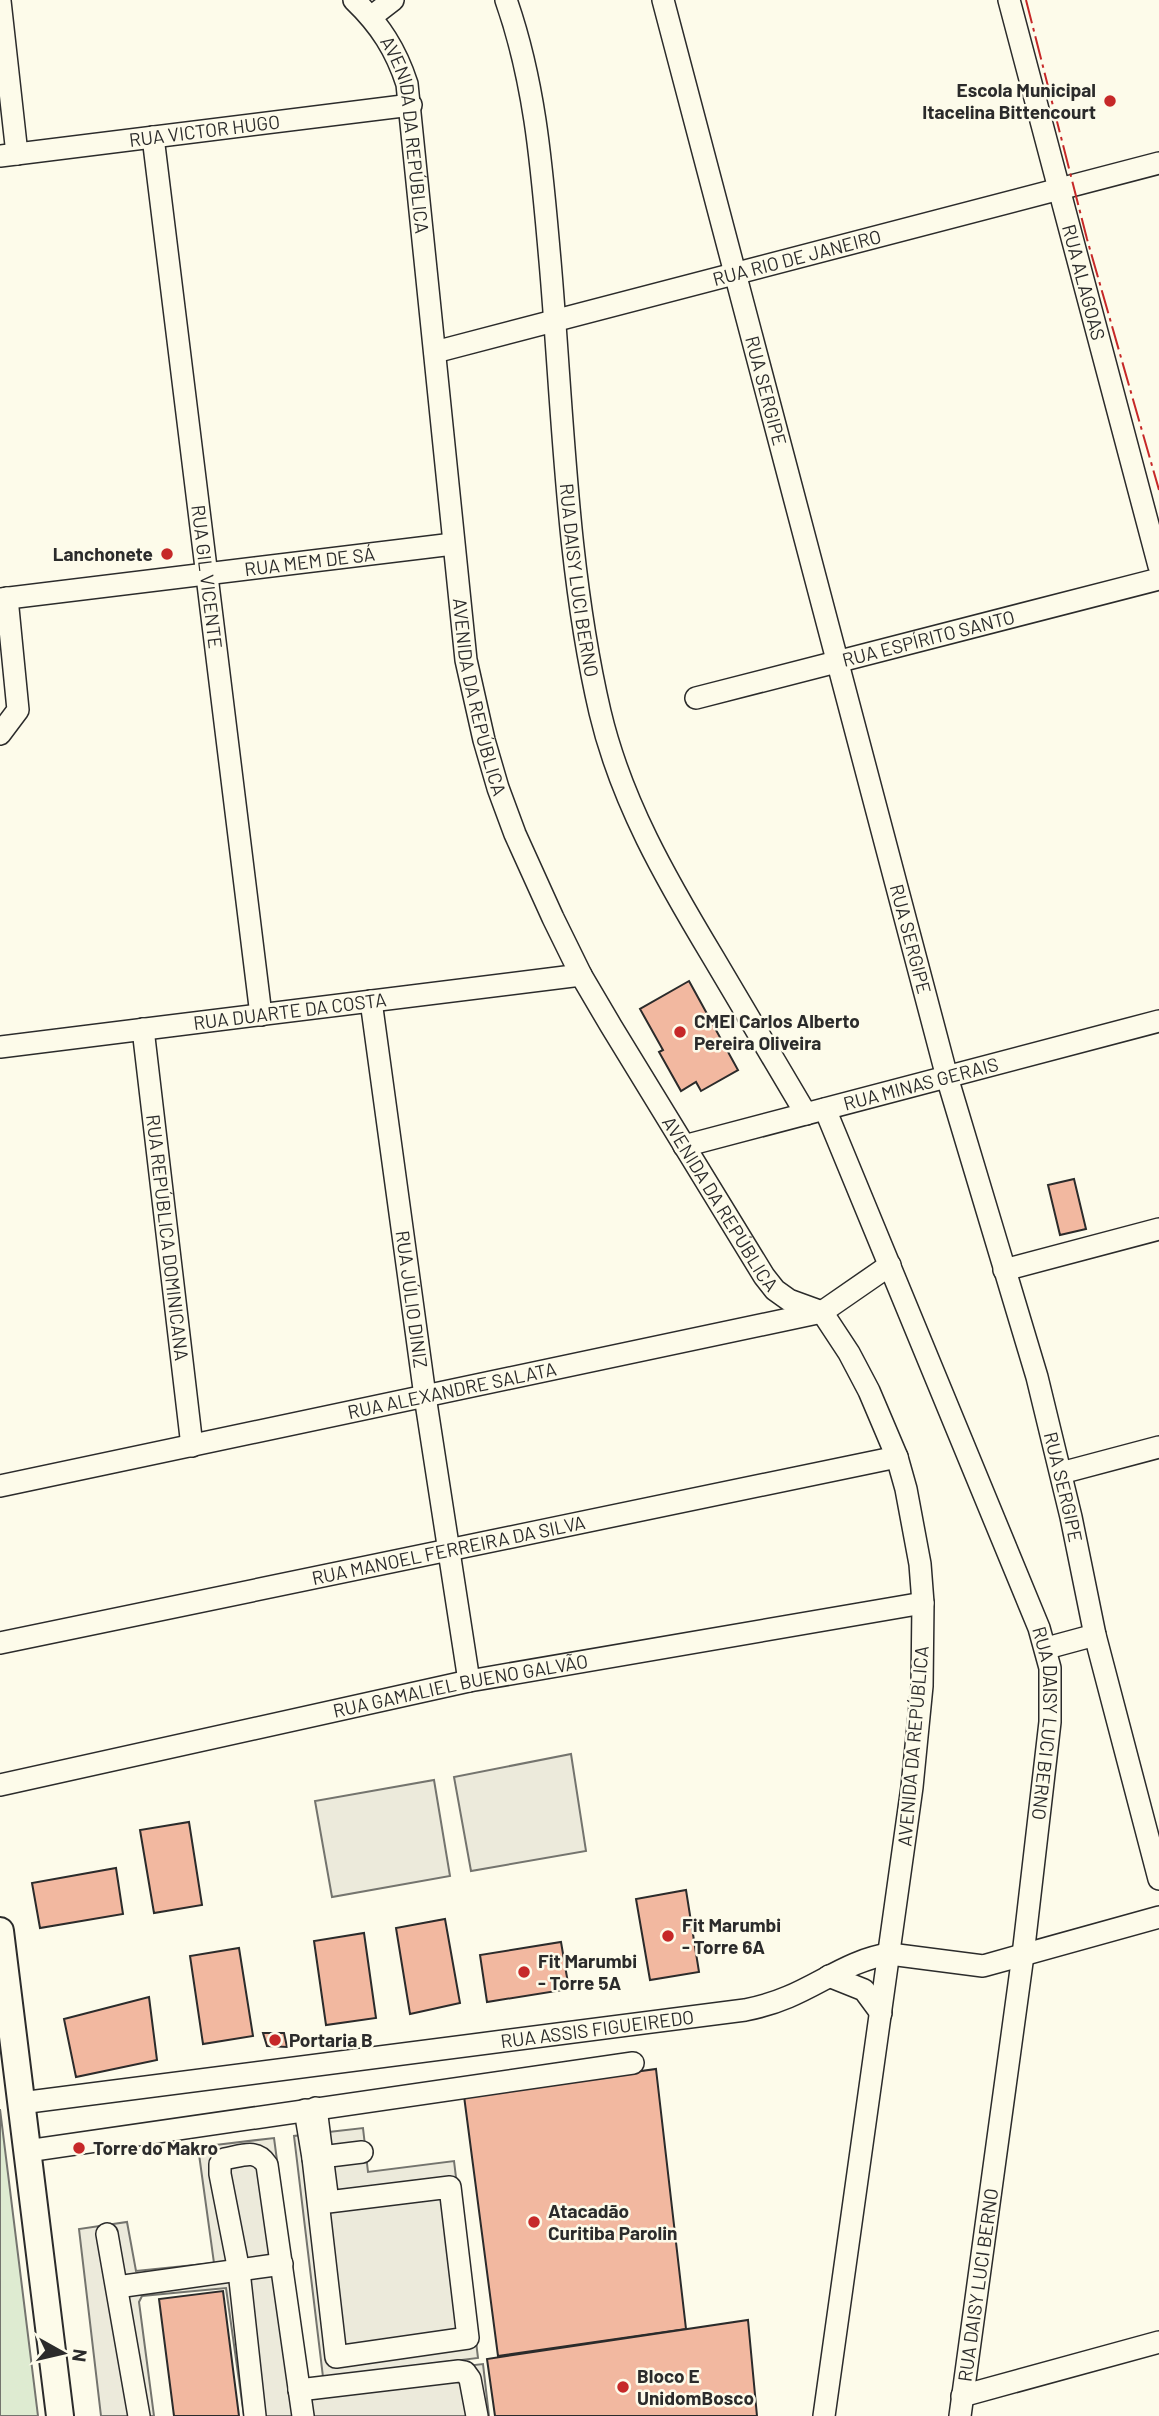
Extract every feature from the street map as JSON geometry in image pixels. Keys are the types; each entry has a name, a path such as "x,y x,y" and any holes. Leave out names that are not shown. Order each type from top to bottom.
{"main road":[{"path":"1,1942 60,2416"}],"street":[{"name":"AVENIDA DA REPÚBLICA","path":"354,0 388,38 400,61 411,105 466,660 498,788 533,877 581,975 764,1276 775,1290 789,1300 822,1312 849,1353 869,1391 897,1457 914,1526 923,1603 923,1662 917,1736 890,1954 824,2416"},
{"path":"371,17 393,0"},
{"name":"RUA DAISY LUCI BERNO","path":"506,0 518,36 541,151 580,600 590,663 614,763 634,813 680,903 816,1112 890,1265 1047,1648 1052,1693 1050,1722 1023,1955 961,2406"},
{"name":"RUA SERGIPE","path":"663,0 947,1077 1033,1364 1061,1473 1094,1635 1159,1879"},
{"name":"RUA ALAGOAS","path":"1009,0 1159,566"},
{"path":"0,1 8,155"},
{"name":"RUA VICTOR HUGO","path":"8,155 411,105"},
{"name":"RUA GIL VICENTE","path":"153,137 261,1014"},
{"name":"RUA RIO DE JANEIRO","path":"435,352 1159,163"},
{"name":"RUA MEM DE SÁ","path":"4,599 453,544"},
{"name":"RUA ESPÍRITO SANTO","path":"696,698 1159,579"},
{"path":"0,734 18,710 4,599"},
{"name":"RUA DUARTE DA COSTA","path":"0,1047 581,975"},
{"name":"RUA JÚLIO DINIZ","path":"371,1001 425,1396 469,1681"},
{"name":"RUA MINAS GERAIS","path":"684,1146 1159,1021"},
{"name":"RUA REPÚBLICA DOMINICANA","path":"143,1029 192,1446"},
{"path":"1004,1270 1159,1229"},
{"name":"RUA ALEXANDRE SALATA","path":"0,1486 822,1312 890,1265"},
{"path":"1061,1473 1159,1447"},
{"name":"RUA MANOEL FERREIRA DA SILVA","path":"0,1643 897,1457"},
{"name":"RUA GAMALIEL BUENO GALVÃO","path":"0,1785 469,1681 923,1603"},
{"path":"1047,1648 1094,1635"},
{"name":"RUA ASSIS FIGUEIREDO","path":"21,2104 745,2010 788,1997 864,1960 890,1954 974,1967 1159,1917"},
{"path":"829,1976 864,1990 881,2013"},
{"path":"27,2151 633,2063"},
{"path":"311,2109 318,2157 336,2357 468,2337 450,2187 328,2202 318,2157"},
{"path":"318,2157 362,2152"},
{"path":"255,2416 239,2271 220,2164 225,2159 256,2153 267,2165 303,2416"},
{"path":"107,2234 139,2416"},
{"path":"117,2287 282,2264"},
{"path":"961,2406 1159,2342"},
{"path":"299,2390 459,2371 466,2372 470,2379 477,2414"}],"green space":[{"path":"0,2109 38,2416 0,2416"}],"shaded area":[{"path":"571,1754 586,1851 471,1871 454,1777"},
{"path":"434,1780 450,1876 332,1897 315,1801"},
{"path":"363,2128 368,2172 454,2161 478,2358 323,2377 294,2136"},
{"path":"274,2138 307,2384 483,2364 489,2416 244,2416 226,2288 142,2296 139,2302 154,2416 101,2416 79,2229 127,2222 136,2271 214,2263 198,2147"}],"building":[{"path":"689,981 738,1070 701,1091 696,1082 681,1091 659,1052 663,1050 640,1009"},
{"path":"1074,1179 1086,1229 1060,1235 1048,1185"},
{"path":"189,1822 202,1905 154,1913 140,1830"},
{"path":"116,1868 123,1914 40,1928 32,1883"},
{"name":"Fit Marumbi - Torre 6A","path":"686,1890 699,1972 650,1980 636,1899"},
{"path":"445,1919 460,2003 410,2014 396,1928"},
{"path":"364,1933 376,2018 326,2025 314,1941"},
{"name":"Fit Marumbi - Torre 5A","path":"561,1942 569,1989 487,2002 480,1955"},
{"path":"239,1948 253,2036 203,2044 190,1956"},
{"path":"149,1997 157,2060 76,2077 64,2019"},
{"name":"Portaria B","path":"263,2033 284,2033 287,2047 267,2046"},
{"path":"656,2069 686,2329 498,2356 464,2096"},
{"path":"223,2291 239,2416 174,2416 159,2299"},
{"name":"Bloco E UnidomBosco","path":"748,2320 757,2416 495,2416 487,2359"}],"power":[{"path":"1026,0 1087,239 1159,490"}],"place":[{"name":"Escola Municipal Itacelina Bittencourt","path":"1110,101"},
{"name":"Lanchonete","path":"167,554"},
{"name":"CMEI Carlos Alberto Pereira Oliveira","path":"680,1032"},
{"name":"Fit Marumbi - Torre 6A","path":"668,1936"},
{"name":"Fit Marumbi - Torre 5A","path":"524,1972"},
{"name":"Portaria B","path":"275,2040"},
{"name":"Torre do Makro","path":"79,2148"},
{"name":"Atacadão Curitiba Parolin","path":"534,2222"},
{"name":"Bloco E UnidomBosco","path":"623,2387"}]}
